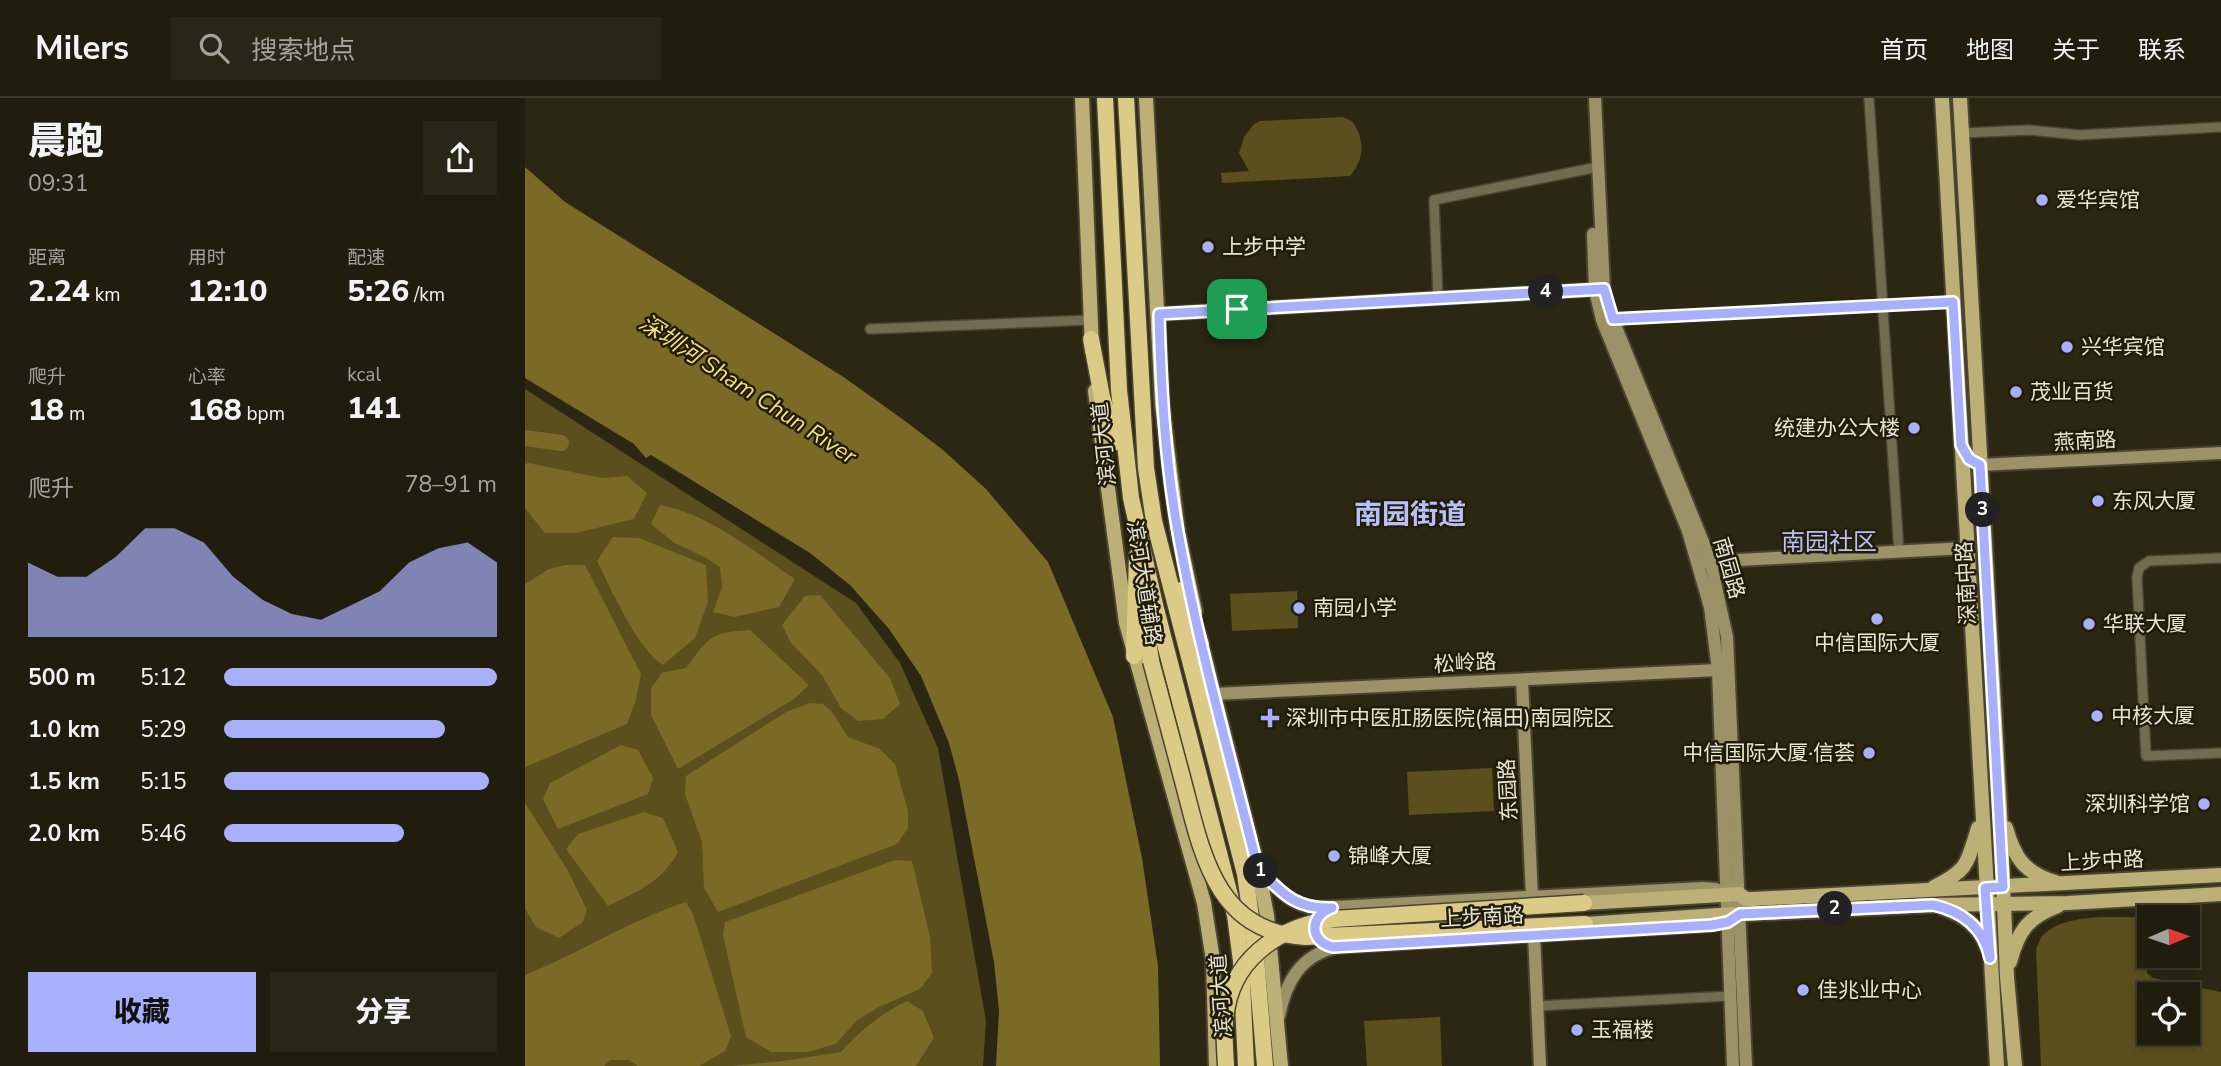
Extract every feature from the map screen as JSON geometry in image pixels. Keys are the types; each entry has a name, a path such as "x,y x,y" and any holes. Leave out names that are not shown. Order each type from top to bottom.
{"highway":[{"name":"滨河大道","path":"1105,98 1123,444 1136,522 1235,915 1241,961 1246,1066"},
{"name":"滨河大道","path":"1126,98 1144,432 1154,521 1245,874 1255,946 1265,1066"},
{"path":"1091,339 1103,397 1131,498"},
{"path":"1154,521 1201,644"},
{"path":"1134,656 1136,522"},
{"path":"1137,577 1151,661 1207,866 1219,889 1247,918 1269,930 1305,937 1585,923"},
{"path":"1226,1066 1225,1019 1232,988 1249,960 1260,949 1290,930 1304,924 1334,919 1584,903"}],"main road":[{"name":"滨河大道辅路","path":"1081,98 1091,339 1096,397 1126,623 1205,903 1213,960 1216,1066"},
{"name":"滨河大道辅路","path":"1146,98 1162,405 1170,478 1201,644 1258,869 1269,928 1281,1066"},
{"name":"南园路","path":"1587,98 1594,168"},
{"name":"南园路","path":"1595,98 1594,168 1602,320 1704,562 1718,670 1733,894"},
{"name":"深南中路","path":"1942,98 1997,1066"},
{"name":"深南中路","path":"1960,98 2007,977 2015,1066"},
{"path":"1159,314 1599,289"},
{"name":"南园路","path":"1599,289 1613,319 1722,612 1729,661 1733,894 1730,996 1733,1066"},
{"name":"燕南路","path":"1978,431 1987,453 1998,457 2221,446"},
{"path":"1961,445 1969,459 1980,465"},
{"name":"燕南路","path":"1980,465 2221,453"},
{"path":"1704,562 1966,548"},
{"name":"松岭路","path":"1214,694 1718,670"},
{"name":"东园路","path":"1522,680 1532,897"},
{"path":"2000,809 2010,843 2019,861 2039,876 2063,885"},
{"path":"1928,890 1949,880 1963,868 1982,817"},
{"name":"上步南路","path":"1258,869 1282,893 1310,908 1703,888 1716,889 1746,899 1985,888"},
{"name":"上步中路","path":"1985,888 2221,875"},
{"name":"上步南路","path":"1584,903 1733,894"},
{"name":"上步中路","path":"1986,904 2068,903 2221,894"},
{"path":"2007,977 2013,950 2029,922 2037,914 2068,903"},
{"name":"上步南路","path":"1585,923 1986,904"},
{"path":"1933,905 1956,912 1974,926 1985,941 1990,958"},
{"path":"1332,908 1320,914 1314,931 1321,943 1337,947"},
{"name":"南园路","path":"1732,917 1746,1066"},
{"name":"上步南路","path":"1278,1032 1283,998 1295,971 1313,955 1337,947 1534,935 1732,917"},
{"path":"1534,935 1540,1066"}],"street":[{"path":"1869,98 1899,552"},
{"path":"1962,133 2029,130 2080,135 2221,127"},
{"path":"1438,298 1434,200 1594,168"},
{"path":"1613,319 1953,302"},
{"path":"870,329 1090,320"},
{"path":"2221,558 2149,561 2141,565 2137,578 2145,756 2221,753"},
{"path":"1537,1006 1730,996"}],"shaded area":[{"path":"1343,117 1352,121 1361,142 1361,156 1350,176 1222,183 1221,173 1249,171 1239,153 1244,137 1254,124 1260,121"},
{"path":"525,389 856,603 900,663 938,748 986,1021 983,1066 525,1066"},
{"path":"1297,591 1298,628 1232,631 1230,594"},
{"path":"1492,768 1494,811 1409,815 1407,772"},
{"path":"2137,917 2137,968 2147,968 2147,973 2153,978 2172,982 2137,982 2137,1045 2200,1045 2200,988 2221,992 2221,1066 2041,1066 2036,949 2043,935 2053,928 2078,919"},
{"path":"1440,1017 1442,1066 1367,1066 1364,1021"}],"water":[{"name":"深圳河 Sham Chun River","path":"525,167 565,202 845,378 905,421 943,450 986,489 1048,562 1113,717 1142,858 1158,966 1160,1066 996,1066 999,1011 994,962 959,780 949,743 921,676 889,629 850,585 810,553 651,455 646,458 634,444 525,378"},
{"path":"525,464 602,478 627,476 647,493 634,519 576,533 545,533 525,508"},
{"path":"660,505 714,525 795,579 779,607 735,617 713,612 722,587 720,567 673,542 651,524"},
{"path":"613,537 639,538 706,565 708,602 695,638 663,665 635,633 597,561"},
{"path":"565,565 585,565 641,674 636,700 627,724 525,767 525,584 549,569"},
{"path":"820,595 890,678 900,704 883,719 858,721 841,708 822,675 791,643 782,625 805,596"},
{"path":"750,630 809,685 794,699 678,769 651,715 651,688 662,673 686,668 712,638 727,632"},
{"path":"810,703 823,704 832,712 848,737 880,749 895,764 908,811 908,828 897,844 718,912 704,888 702,842 685,794 686,776 786,712"},
{"path":"621,745 638,750 653,778 648,794 558,829 543,799 550,783"},
{"path":"525,803 567,869 587,910 583,922 559,938 536,927 525,909"},
{"path":"644,812 663,818 678,852 657,878 608,906 566,849 578,834"},
{"path":"895,860 912,861 930,937 932,973 920,989 857,1020 836,1044 808,1052 771,1052 746,1037 723,935 725,922"},
{"path":"686,902 693,914 731,1036 725,1051 699,1066 638,1066 629,1060 610,1060 604,1066 525,1066 525,975 645,918"},
{"path":"907,1001 923,1011 934,1038 916,1066 730,1066 841,1052 871,1023"}],"waterway":[{"path":"525,438 561,443"}],"place":[{"name":"爱华宾馆","path":"2042,200"},
{"name":"上步中学","path":"1208,247"},
{"name":"兴华宾馆","path":"2067,347"},
{"name":"茂业百货","path":"2016,392"},
{"name":"统建办公大楼","path":"1914,428"},
{"name":"东风大厦","path":"2098,501"},
{"name":"南园小学","path":"1299,608"},
{"name":"中信国际大厦","path":"1877,619"},
{"name":"华联大厦","path":"2089,624"},
{"name":"中核大厦","path":"2097,716"},
{"name":"深圳市中医肛肠医院(福田)南园院区","path":"1270,718"},
{"name":"中信国际大厦·信荟","path":"1869,753"},
{"name":"深圳科学馆","path":"2204,804"},
{"name":"锦峰大厦","path":"1334,856"},
{"name":"佳兆业中心","path":"1803,990"},
{"name":"玉福楼","path":"1577,1030"}],"district":[{"name":"南园街道","path":"1410,514"},
{"name":"南园社区","path":"1829,542"}],"route":[{"path":"1604,289 1613,319 1953,302 1961,445 1969,459 1980,465 1993,678 2003,887 1985,888 1990,958 1983,936 1974,926 1956,912 1933,905 1740,914 1728,922 1712,925 1337,947 1321,943 1314,931 1314,925 1320,914 1332,908 1310,908 1299,904 1282,893 1258,869 1201,644 1170,478 1162,405 1159,314 1237,309 1604,289"}]}
